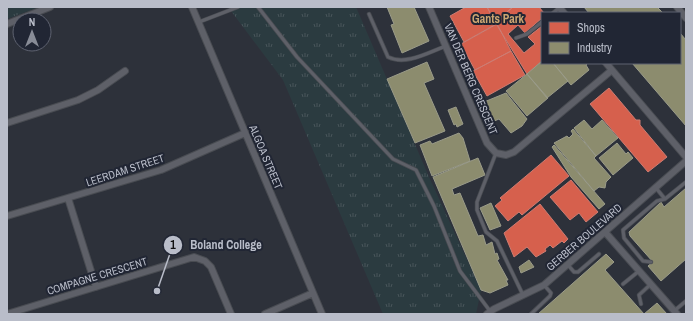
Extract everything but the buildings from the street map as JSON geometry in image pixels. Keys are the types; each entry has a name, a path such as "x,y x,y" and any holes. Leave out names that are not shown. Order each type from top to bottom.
{"street":[{"path":"7,24 50,7"},
{"name":"ALGOA STREET","path":"192,7 322,314"},
{"name":"VAN DER BERG CRESCENT","path":"429,7 487,143 496,153"},
{"path":"677,7 686,18"},
{"path":"607,64 686,157"},
{"path":"496,153 506,155 514,152 612,70"},
{"path":"7,123 78,100 98,90 125,72"},
{"name":"LEERDAM STREET","path":"7,216 161,170 245,133"},
{"name":"GERBER BOULEVARD","path":"488,312 544,285 568,266 686,161"},
{"path":"68,198 96,287"},
{"path":"605,232 676,312"},
{"name":"COMPAGNE CRESCENT","path":"7,314 187,258 198,258 205,261 211,268 231,314"},
{"path":"266,314 313,293"}],"lane":[{"path":"198,22 238,7"},
{"path":"258,7 297,58 393,159 416,170 434,206 460,271 488,312"},
{"path":"369,14 388,57 394,60 408,59 446,46"},
{"path":"516,38 527,34 541,23"},
{"path":"496,153 477,202 477,210 486,232 497,241 523,296"},
{"path":"651,262 643,261 623,236 625,228 657,201 665,199 686,182"},
{"path":"656,188 665,199"},
{"path":"628,212 635,220"},
{"path":"568,266 574,272 578,272 599,254"},
{"path":"623,284 639,271"},
{"path":"641,304 639,295 651,284"},
{"path":"531,314 550,296 550,291 544,285"},
{"path":"676,312 686,301"}],"green space":[{"path":"7,7 39,7 26,12 12,12 12,17 7,19"},
{"path":"228,7 356,7 429,177 481,290 476,314 383,314 283,80"}],"place":[{"name":"Boland College","path":"157,291"}],"district":[{"name":"Gants Park","path":"498,19"}]}
